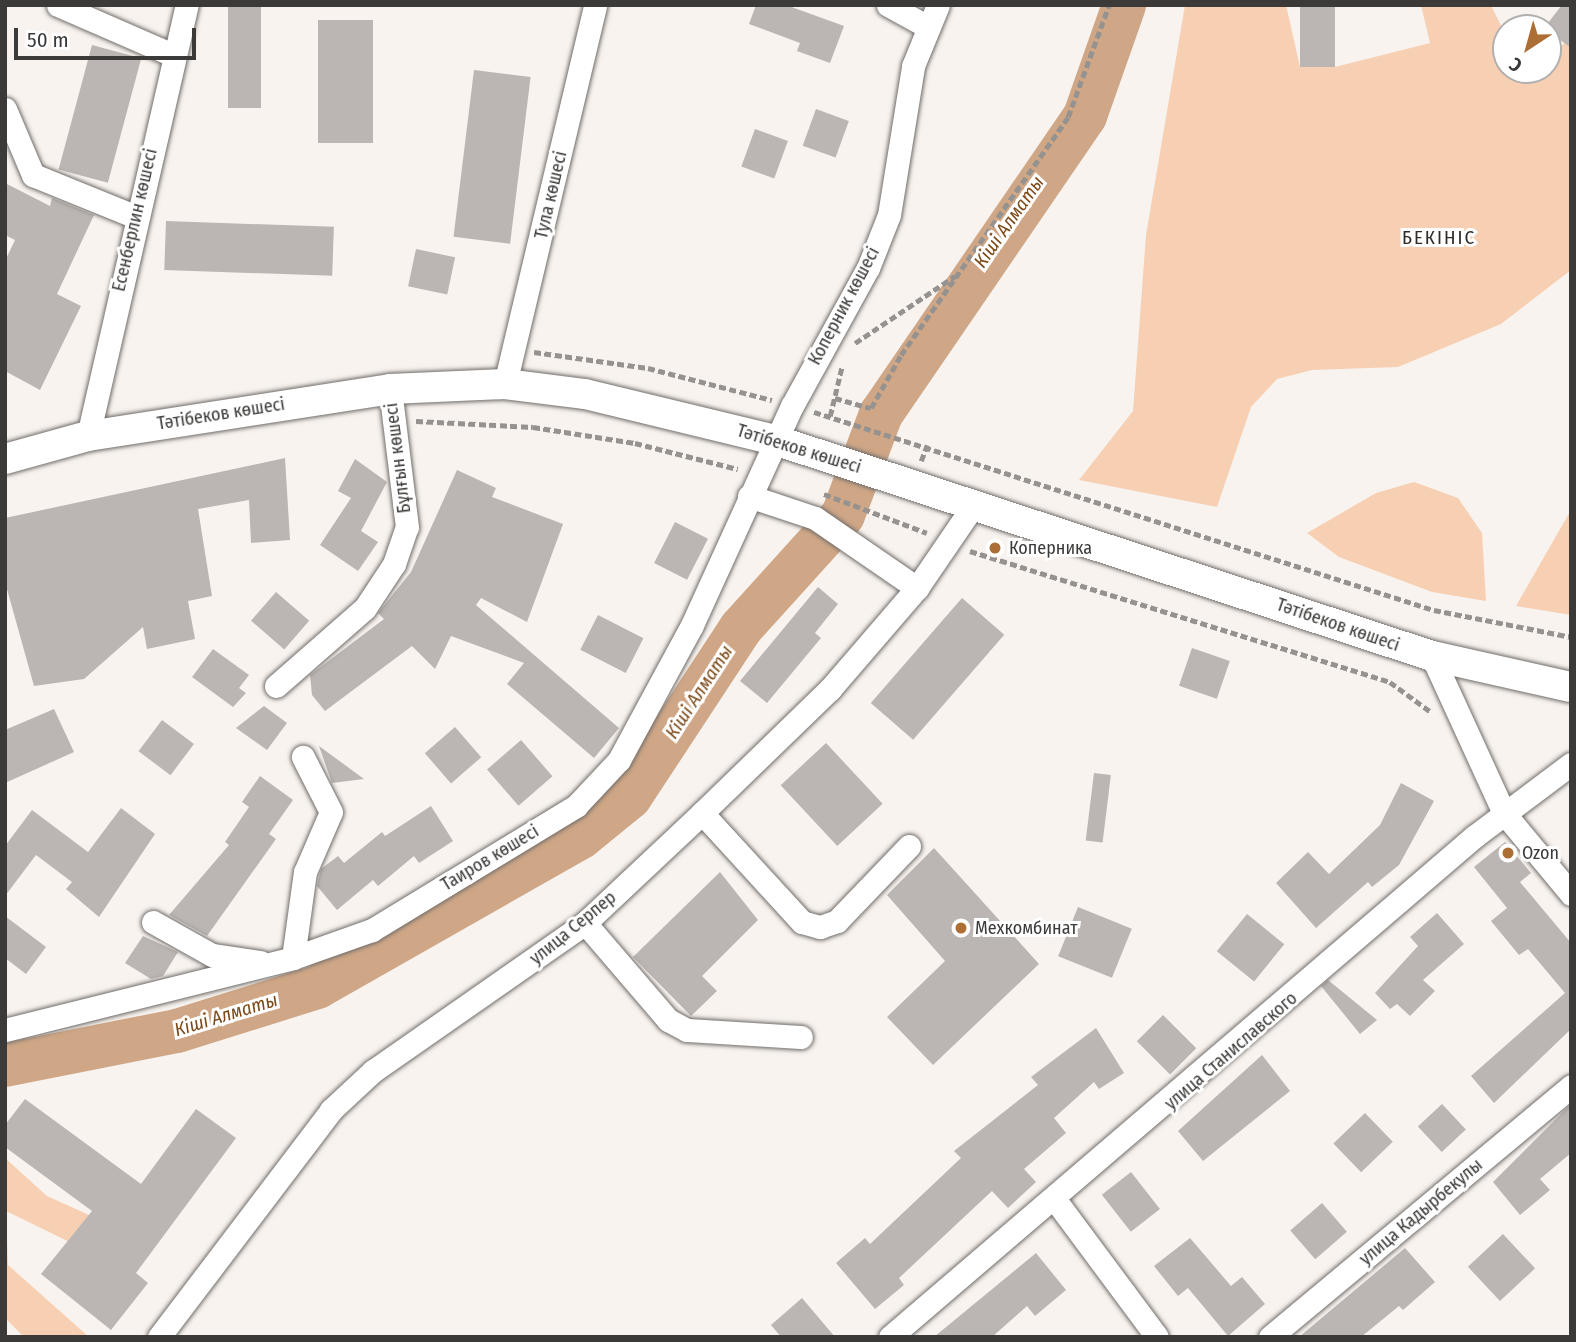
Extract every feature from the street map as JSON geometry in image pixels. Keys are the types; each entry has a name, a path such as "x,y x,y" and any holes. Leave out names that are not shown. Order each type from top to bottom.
{"main road":[{"name":"Тәтібеков көшесі","path":"5,458 88,436 390,389 505,384 644,406 775,440 975,503 1432,656 1571,687"}],"street":[{"path":"58,5 173,55"},
{"name":"Есенберлин көшесі","path":"88,436 134,216 187,5"},
{"name":"Тула көшесі","path":"505,384 595,5"},
{"path":"888,5 928,27"},
{"name":"Коперник көшесі","path":"775,440 868,268 889,215 914,66 938,5"},
{"path":"5,109 33,175 134,216"},
{"name":"Бұлғын көшесі","path":"276,686 365,608 394,564 407,527 390,389"},
{"name":"Таиров көшесі","path":"5,1030 293,958 372,929 576,806 619,760 692,625 775,440"},
{"path":"749,496 815,518 851,539 918,587"},
{"name":"улица Серпер","path":"159,1337 331,1110 373,1071 585,923 702,813 830,689 918,587 975,503"},
{"path":"1432,656 1504,813 1571,894"},
{"path":"293,958 305,872 331,812 303,758"},
{"name":"улица Станиславского","path":"890,1337 1056,1200 1504,813 1571,764"},
{"path":"702,813 802,922 820,927 837,921 909,846"},
{"path":"153,922 212,956 270,964"},
{"path":"585,923 660,1011 687,1030 801,1037"},
{"name":"улица Кадырбекулы","path":"1270,1337 1571,1086"},
{"path":"1056,1200 1157,1337"}],"path":[{"path":"835,398 871,408 960,272 1068,117 1109,5"},
{"path":"850,351 960,272"},
{"path":"515,349 649,368 792,405 909,440 1434,610 1571,637"},
{"path":"830,416 843,362"},
{"path":"394,424 533,427 635,443 758,474"},
{"path":"815,492 886,514 947,544 1390,682 1438,719"}],"shaded area":[{"path":"1185,5 1286,5 1300,67 1335,67 1430,43 1421,5 1491,5 1495,14 1492,14 1492,84 1562,84 1562,45 1571,36 1571,270 1501,324 1398,367 1312,370 1277,379 1251,407 1217,507 1079,480 1133,411 1146,235"},
{"path":"1414,482 1458,498 1482,533 1486,601 1432,592 1339,557 1307,533 1376,493"},
{"path":"1571,510 1571,615 1516,606"},
{"path":"5,1158 47,1196 129,1233 96,1255 6,1211 8,1265 89,1337 24,1337 5,1318"}],"building":[{"path":"228,5 261,5 261,108 228,108"},
{"path":"756,5 786,5 844,26 830,63 797,51 800,43 749,24"},
{"path":"1300,5 1335,5 1335,67 1300,67"},
{"path":"1562,5 1571,5 1571,48 1562,41 1562,14 1555,14"},
{"path":"318,20 373,20 373,143 318,143"},
{"path":"92,45 141,58 108,183 59,170"},
{"path":"474,70 531,77 510,244 454,237"},
{"path":"816,109 849,121 836,158 803,146"},
{"path":"755,129 788,141 774,179 741,167"},
{"path":"5,183 50,206 52,198 94,215 57,294 81,306 40,390 5,371 5,261 15,240 5,235"},
{"path":"166,221 334,227 332,276 164,270"},
{"path":"416,249 455,257 447,294 408,286"},
{"path":"285,458 290,540 251,543 249,500 198,509 212,596 188,601 195,639 147,649 143,627 84,679 34,686 5,582 5,518"},
{"path":"355,459 387,482 361,531 378,542 358,571 320,545 351,498 338,491"},
{"path":"457,470 496,488 492,497 563,524 527,622 481,598 476,605 619,728 594,758 507,684 524,663 451,636 435,669 412,646 325,711 312,695 310,675 384,619 378,613 411,572"},
{"path":"675,522 708,539 687,580 654,563"},
{"path":"818,587 838,604 815,633 821,638 767,703 740,681"},
{"path":"276,592 309,621 284,650 251,621"},
{"path":"962,598 1004,635 913,740 871,703"},
{"path":"598,615 643,638 626,673 580,650"},
{"path":"1192,648 1230,661 1217,699 1179,686"},
{"path":"213,649 249,675 239,688 246,693 233,707 192,677"},
{"path":"264,706 287,723 267,750 236,728"},
{"path":"54,709 74,752 5,783 5,730"},
{"path":"162,720 194,744 170,775 139,751"},
{"path":"455,727 481,757 451,783 425,753"},
{"path":"521,740 552,776 519,806 487,770"},
{"path":"826,743 883,804 837,846 781,785"},
{"path":"319,746 364,779 332,783"},
{"path":"1094,773 1111,775 1103,843 1086,840"},
{"path":"260,776 293,800 269,834 276,839 207,936 169,915 229,845 225,842 249,807 242,802"},
{"path":"1401,783 1434,801 1399,865 1372,887 1368,882 1316,928 1276,883 1308,852 1329,874 1380,825"},
{"path":"431,806 453,841 419,863 414,856 378,886 373,880 337,910 317,886 321,869 338,856 344,863 382,832 385,836"},
{"path":"121,808 155,834 99,917 66,889 72,882 36,855 5,896 5,846 32,810 88,852"},
{"path":"1505,842 1531,873 1520,882 1571,943 1571,1029 1494,1103 1471,1076 1565,993 1528,949 1519,955 1491,921 1507,908 1474,867"},
{"name":"Мехкомбинат","path":"934,848 1039,964 933,1065 887,1017 945,961 887,895"},
{"path":"720,872 758,920 702,976 717,991 691,1016 633,957"},
{"path":"1078,907 1132,929 1112,978 1058,956"},
{"path":"1437,913 1464,944 1423,980 1435,991 1410,1016 1397,1004 1390,1009 1375,993 1418,946 1410,937"},
{"path":"1247,914 1284,944 1254,982 1217,951"},
{"path":"5,916 46,947 26,974 5,958"},
{"path":"143,936 178,952 163,976 151,979 125,963"},
{"path":"1328,980 1377,1020 1360,1034 1321,986"},
{"path":"1163,1015 1196,1048 1170,1074 1137,1041"},
{"path":"1096,1028 1124,1073 1099,1089 1094,1082 1054,1118 1066,1133 1024,1169 1036,1182 1008,1208 992,1191 899,1278 904,1285 875,1309 836,1263 865,1238 870,1244 961,1158 954,1151 1038,1085 1031,1077"},
{"path":"1262,1055 1290,1091 1203,1161 1178,1131"},
{"path":"25,1099 141,1184 196,1109 236,1138 136,1273 148,1283 111,1330 41,1274 92,1211 5,1147 5,1125"},
{"path":"1442,1104 1466,1130 1442,1152 1418,1127"},
{"path":"1571,1104 1571,1153 1540,1179 1550,1190 1520,1215 1493,1182"},
{"path":"1365,1113 1393,1142 1361,1172 1333,1144"},
{"path":"1131,1172 1160,1209 1131,1232 1102,1195"},
{"path":"1322,1203 1347,1232 1315,1259 1290,1231"},
{"path":"1503,1234 1535,1268 1500,1301 1468,1267"},
{"path":"1190,1238 1231,1286 1242,1277 1265,1304 1228,1336 1188,1288 1178,1296 1154,1266"},
{"path":"1405,1248 1435,1282 1403,1310 1399,1306 1361,1337 1299,1337"},
{"path":"1036,1253 1066,1290 1035,1316 1027,1306 992,1337 934,1337"},
{"path":"802,1298 835,1337 781,1337 771,1325"}],"waterway":[{"name":"Кіші Алматы","path":"5,1065 177,1031 317,987 581,837 630,797 741,628 843,515 881,414 1085,116 1124,5"}],"place":[{"name":"Коперника","path":"995,548"},
{"name":"Ozon","path":"1508,853"},
{"name":"Мехкомбинат","path":"961,928"}],"district":[{"name":"БЕКІНІС","path":"1439,238"}]}
